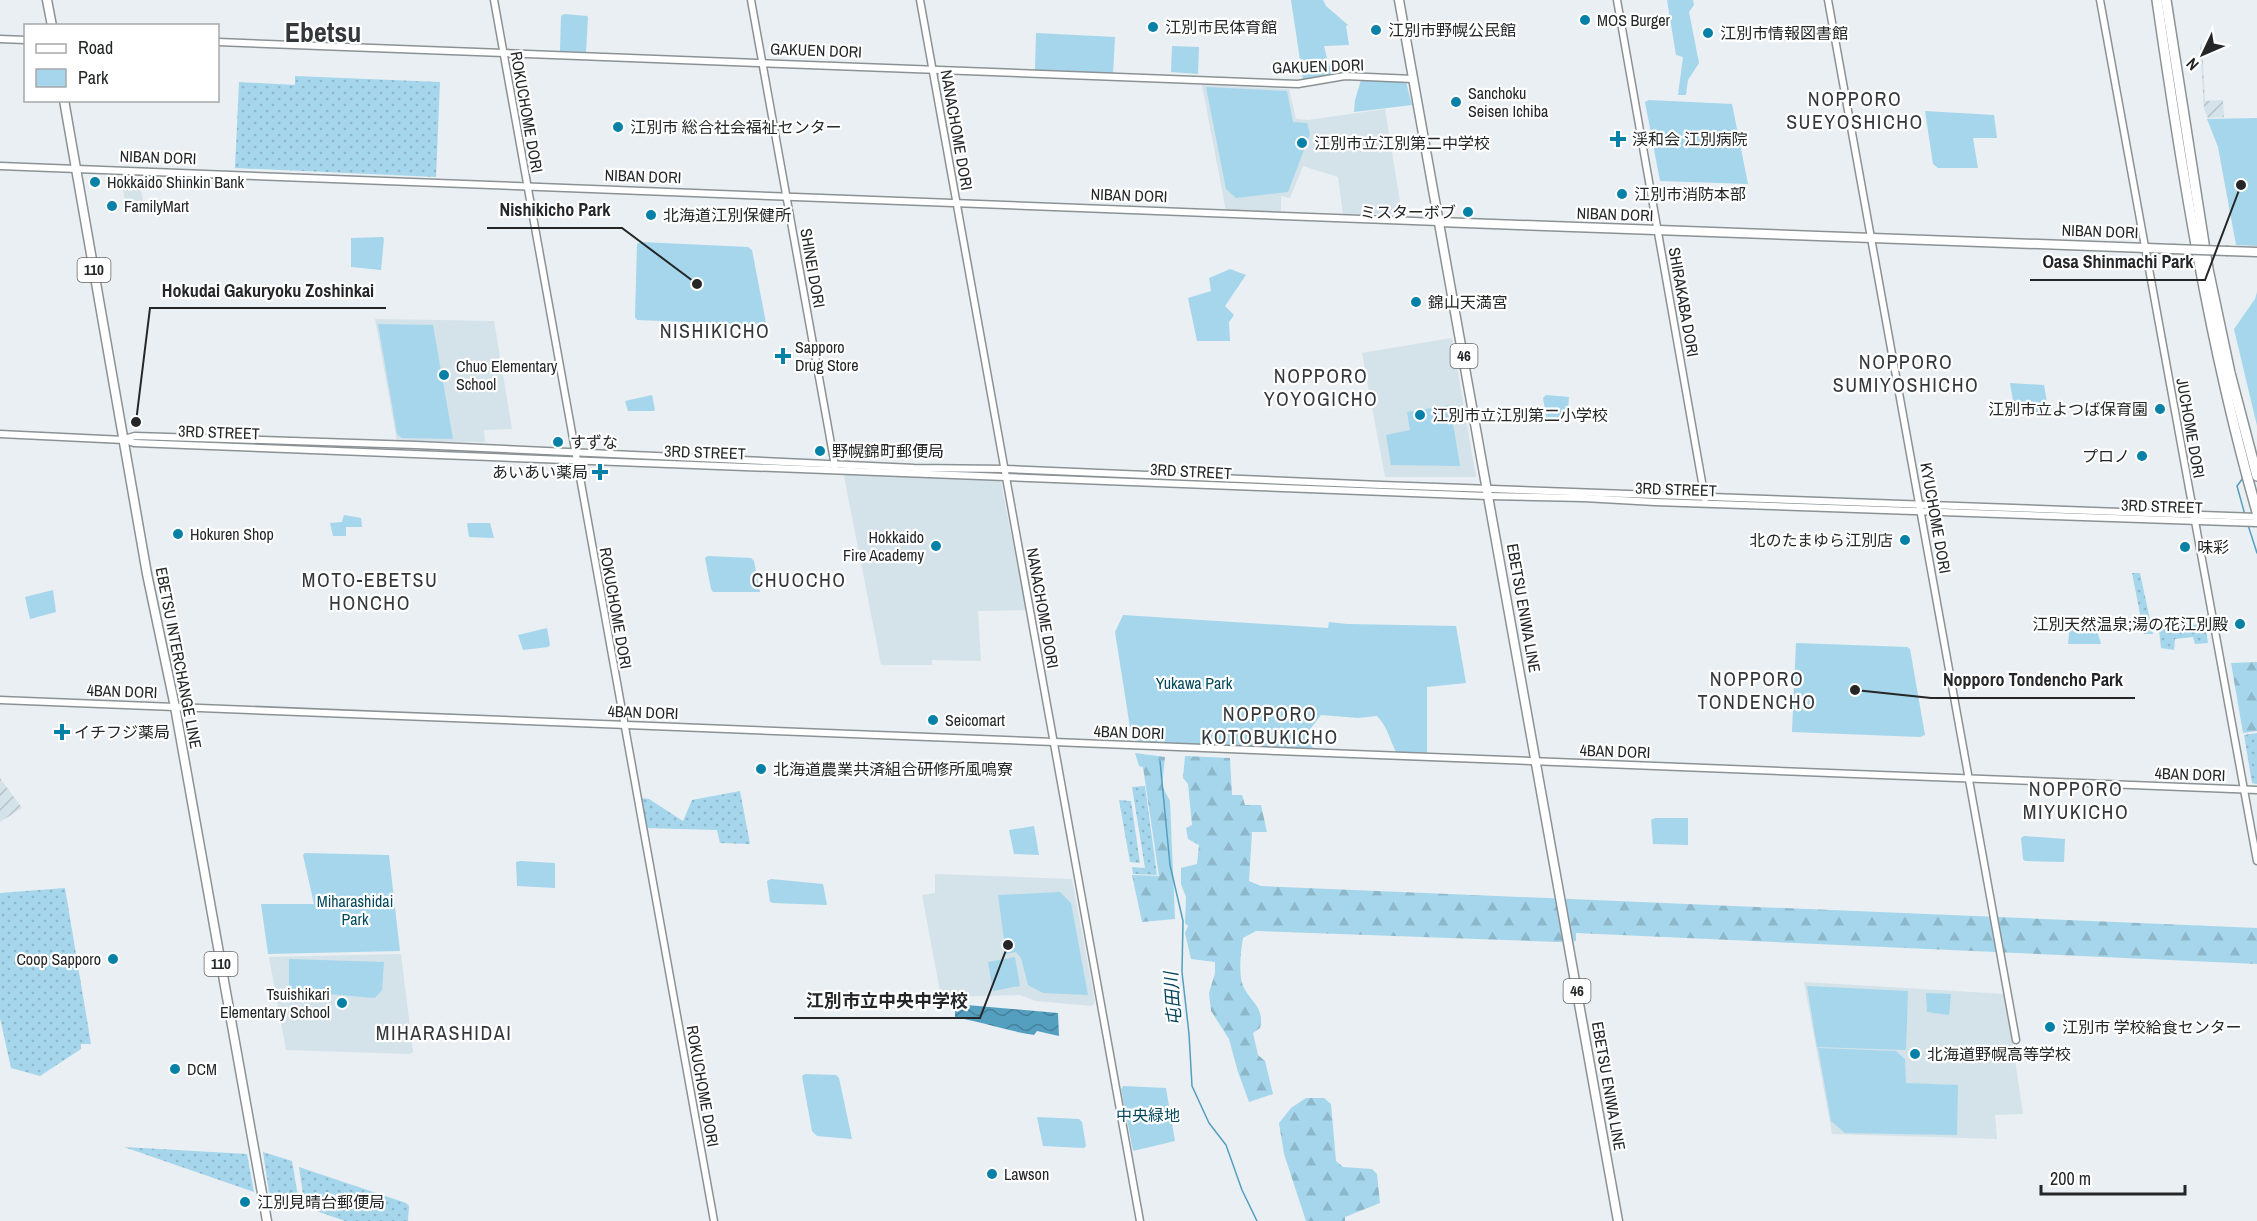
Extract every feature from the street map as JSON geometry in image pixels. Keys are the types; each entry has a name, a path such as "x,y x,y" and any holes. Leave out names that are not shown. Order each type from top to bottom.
{"highway":[{"path":"2157,0 2199,271 2220,375 2257,512"},
{"path":"2166,0 2208,269 2230,373 2257,476"}],"main road":[{"path":"47,0 52,24"},
{"name":"EBETSU ENIWA LINE","path":"1399,0 1618,1221"},
{"name":"EBETSU INTERCHANGE LINE","path":"64,102 147,574 175,707 267,1221"},
{"name":"NIBAN DORI","path":"1439,222 2257,252"}],"street":[{"name":"ROKUCHOME DORI","path":"494,0 714,1221"},
{"name":"SHINEI DORI","path":"751,0 835,467"},
{"name":"NANACHOME DORI","path":"920,0 1140,1221"},
{"name":"SHIRAKABA DORI","path":"1617,0 1706,500"},
{"name":"KYUCHOME DORI","path":"1828,0 2016,1040"},
{"name":"JUCHOME DORI","path":"2100,0 2257,861"},
{"path":"0,39 24,40"},
{"name":"GAKUEN DORI","path":"219,42 1298,84 1345,76 1413,79"},
{"name":"NIBAN DORI","path":"0,166 1439,222"},
{"name":"3RD STREET","path":"0,434 124,440 135,436 204,438 575,456 1488,493 2194,517 2257,523"},
{"name":"3RD STREET","path":"2231,519 2257,517"},
{"name":"4BAN DORI","path":"0,700 2257,790"}],"shaded area":[{"path":"2202,44 2205,101 2223,100 2224,117 2208,118 2204,109 2200,45"},
{"name":"江別市立江別第二中学校","path":"1202,85 1289,89 1296,119 1308,120 1385,109 1402,214 1343,214 1338,177 1303,166 1290,198 1281,196 1281,212 1226,211"},
{"path":"121,177 138,177 144,205 126,207"},
{"name":"Chuo Elementary School","path":"375,319 494,321 512,429 484,430 485,442 397,441"},
{"name":"江別市立江別第二小学校","path":"1452,338 1476,477 1385,477 1362,353"},
{"name":"Hokkaido Fire Academy","path":"847,474 998,480 1001,483 1026,610 978,611 981,661 932,660 932,665 881,665 844,476"},
{"path":"0,778 22,808 0,822"},
{"path":"935,874 1072,879 1095,1002 1092,1006 1036,1001 1020,995 941,997 922,895 935,893"},
{"name":"Tsuishikari Elementary School","path":"401,954 413,1052 410,1054 286,1050 269,957"},
{"name":"北海道野幌高等学校","path":"1804,982 2005,994 2023,1114 1995,1115 1997,1139 1832,1134"}],"green space":[{"path":"1291,0 1323,0 1326,6 1348,25 1346,26 1349,45 1324,46 1334,75 1303,80"},
{"path":"1667,0 1693,0 1694,5 1689,12 1699,63 1688,80 1686,95 1678,95 1683,57 1676,55"},
{"path":"564,14 587,16 586,52 560,51 561,16"},
{"path":"1036,33 1115,37 1113,74 1035,70"},
{"path":"1172,46 1199,47 1198,74 1171,72"},
{"path":"295,76 440,82 436,177 235,168 239,82 295,85"},
{"path":"1361,80 1406,82 1412,105 1354,112"},
{"path":"1206,87 1287,91 1293,122 1307,123 1310,134 1288,192 1236,198 1226,189"},
{"path":"1649,100 1732,104 1748,184 1660,181 1645,102"},
{"path":"1925,111 1994,115 1997,138 1973,138 1978,168 1938,168 1933,164"},
{"path":"2257,118 2257,246 2236,245 2218,147 2207,119"},
{"path":"383,237 381,270 351,267 351,238"},
{"path":"641,242 748,247 752,250 766,323 761,325 637,320 635,317 637,244"},
{"path":"1230,269 1246,275 1225,306 1234,315 1229,322 1230,341 1197,341 1188,298 1211,291 1209,278"},
{"path":"2257,292 2257,426 2234,329 2255,299"},
{"path":"378,324 433,325 453,439 402,438 397,434"},
{"path":"2010,383 2044,385 2049,414 2015,412"},
{"path":"652,395 655,410 628,411 625,401"},
{"path":"1546,395 1569,397 1567,422 1547,421 1543,398"},
{"path":"1450,405 1460,466 1391,465 1386,435 1410,430 1407,412"},
{"path":"344,515 361,518 362,527 346,527 346,536 333,536 330,523 342,522"},
{"path":"468,523 490,523 494,538 469,537"},
{"path":"708,556 751,558 754,561 760,592 713,592 705,558"},
{"path":"2132,573 2140,573 2153,634 2144,634"},
{"path":"53,590 56,612 30,619 25,597"},
{"name":"Yukawa Park","path":"1123,615 1328,628 1329,622 1456,626 1466,683 1427,687 1427,756 1397,754 1386,729 1377,716 1358,718 1321,715 1308,732 1313,749 1186,746 1132,740 1115,632"},
{"path":"2158,621 2192,621 2192,625 2205,623 2208,643 2195,644 2193,637 2175,639 2174,650 2161,648"},
{"path":"2070,626 2096,627 2101,644 2068,644"},
{"path":"547,628 550,645 548,647 523,650 518,635"},
{"path":"1796,643 1907,647 1910,649 1925,735 1920,737 1792,732"},
{"path":"2257,662 2257,731 2243,733 2231,663"},
{"path":"2257,733 2257,784 2252,783 2244,735"},
{"path":"1135,753 1165,757 1162,786 1170,801 1175,919 1142,922 1132,875 1159,876 1143,767 1139,766"},
{"path":"1185,756 1230,758 1232,795 1242,795 1245,805 1261,805 1267,832 1252,832 1249,881 1261,886 2257,928 2257,964 1576,933 1576,941 1558,942 1256,931 1243,938 1241,975 1246,992 1261,1015 1260,1028 1253,1033 1258,1055 1265,1061 1273,1094 1249,1102 1229,1039 1211,1011 1209,993 1215,973 1215,962 1191,959 1185,933 1188,926 1185,923 1186,897 1181,884 1181,868 1197,864 1199,845 1188,839 1186,828 1192,825 1188,784 1183,778"},
{"path":"1145,786 1157,875 1133,874 1132,867 1145,868 1132,787"},
{"path":"740,791 750,844 720,843 717,830 646,828 641,798 649,799 683,821 692,800"},
{"path":"1119,800 1131,801 1140,863 1130,862"},
{"path":"1688,818 1688,845 1653,844 1651,820"},
{"path":"1034,826 1039,855 1014,854 1009,830"},
{"path":"2024,836 2065,839 2064,862 2025,861 2021,838"},
{"name":"Miharashidai Park","path":"305,853 389,855 400,951 268,954 261,904 314,904 303,855"},
{"path":"516,862 555,863 555,888 517,886"},
{"path":"771,879 823,884 827,905 770,902 767,881"},
{"path":"65,888 91,1044 81,1044 81,1049 40,1076 11,1068 0,1018 0,893"},
{"path":"1060,892 1071,903 1088,995 1043,993 1028,985 1021,958 1016,952 1006,954 998,895"},
{"path":"1015,957 1020,986 993,991 988,962"},
{"path":"289,959 384,962 382,990 375,998 293,991 289,985"},
{"path":"1807,986 1908,991 1906,1050 1817,1047"},
{"path":"1926,993 1951,994 1949,1015 1927,1012"},
{"path":"1818,1048 1896,1051 1905,1059 1906,1083 1958,1085 1957,1135 1845,1133 1831,1121"},
{"path":"805,1074 836,1075 839,1078 852,1139 817,1136 812,1131 802,1076"},
{"name":"中央緑地","path":"1123,1086 1166,1088 1175,1141 1133,1151 1121,1089"},
{"path":"1306,1098 1324,1098 1331,1104 1336,1161 1343,1167 1372,1169 1377,1174 1380,1203 1345,1217 1345,1221 1306,1221 1284,1154 1279,1123 1291,1108"},
{"path":"1037,1117 1079,1119 1082,1122 1086,1146 1084,1148 1043,1146"},
{"path":"124,1147 247,1154 254,1192"},
{"path":"263,1152 292,1161 299,1202 296,1204 273,1196 269,1192"},
{"path":"299,1167 406,1203 409,1206 408,1221 345,1221 305,1207"}],"water":[{"path":"955,1004 1058,1013 1059,1036 1037,1031 1034,1035 955,1017"}],"waterway":[{"path":"2243,478 2237,486 2245,515"},
{"path":"2248,525 2257,553"},
{"name":"屯田川","path":"1160,761 1170,865 1183,921 1182,972 1192,1086 1209,1123 1226,1145 1242,1190 1257,1221"}],"place":[{"name":"MOS Burger","path":"1585,20"},
{"name":"江別市民体育館","path":"1153,27"},
{"name":"江別市野幌公民館","path":"1376,30"},
{"name":"江別市情報図書館","path":"1708,33"},
{"name":"Sanchoku Seisen Ichiba","path":"1456,102"},
{"name":"江別市 総合社会福祉センター","path":"618,127"},
{"name":"渓和会 江別病院","path":"1618,139"},
{"name":"江別市立江別第二中学校","path":"1302,143"},
{"name":"Hokkaido Shinkin Bank","path":"95,182"},
{"name":"Oasa Shinmachi Park","path":"2241,185"},
{"name":"江別市消防本部","path":"1622,194"},
{"name":"FamilyMart","path":"112,206"},
{"name":"ミスターボブ","path":"1468,212"},
{"name":"北海道江別保健所","path":"651,215"},
{"name":"Nishikicho Park","path":"697,284"},
{"name":"錦山天満宮","path":"1416,302"},
{"name":"Sapporo Drug Store","path":"783,356"},
{"name":"Chuo Elementary School","path":"444,375"},
{"name":"江別市立よつば保育園","path":"2160,409"},
{"name":"江別市立江別第二小学校","path":"1420,415"},
{"name":"Hokudai Gakuryoku Zoshinkai","path":"136,422"},
{"name":"すずな","path":"558,442"},
{"name":"野幌錦町郵便局","path":"820,451"},
{"name":"プロノ","path":"2142,456"},
{"name":"あいあい薬局","path":"600,472"},
{"name":"Hokuren Shop","path":"178,534"},
{"name":"北のたまゆら江別店","path":"1905,540"},
{"name":"Hokkaido Fire Academy","path":"936,546"},
{"name":"味彩","path":"2185,547"},
{"name":"江別天然温泉;湯の花江別殿","path":"2240,624"},
{"name":"Nopporo Tondencho Park","path":"1855,690"},
{"name":"Seicomart","path":"933,720"},
{"name":"イチフジ薬局","path":"62,732"},
{"name":"北海道農業共済組合研修所風鳴寮","path":"761,769"},
{"name":"江別市立中央中学校","path":"1008,945"},
{"name":"Coop Sapporo","path":"113,959"},
{"name":"Tsuishikari Elementary School","path":"342,1003"},
{"name":"江別市 学校給食センター","path":"2050,1027"},
{"name":"北海道野幌高等学校","path":"1915,1054"},
{"name":"DCM","path":"175,1069"},
{"name":"Lawson","path":"992,1174"},
{"name":"江別見晴台郵便局","path":"245,1202"}],"district":[{"name":"Ebetsu","path":"323,32"},
{"name":"NOPPORO SUEYOSHICHO","path":"1855,110"},
{"name":"NISHIKICHO","path":"715,331"},
{"name":"NOPPORO SUMIYOSHICHO","path":"1906,374"},
{"name":"NOPPORO YOYOGICHO","path":"1321,388"},
{"name":"CHUOCHO","path":"799,580"},
{"name":"MOTO-EBETSU HONCHO","path":"370,592"},
{"name":"NOPPORO TONDENCHO","path":"1757,690"},
{"name":"NOPPORO KOTOBUKICHO","path":"1270,726"},
{"name":"NOPPORO MIYUKICHO","path":"2076,800"},
{"name":"MIHARASHIDAI","path":"444,1033"}]}
